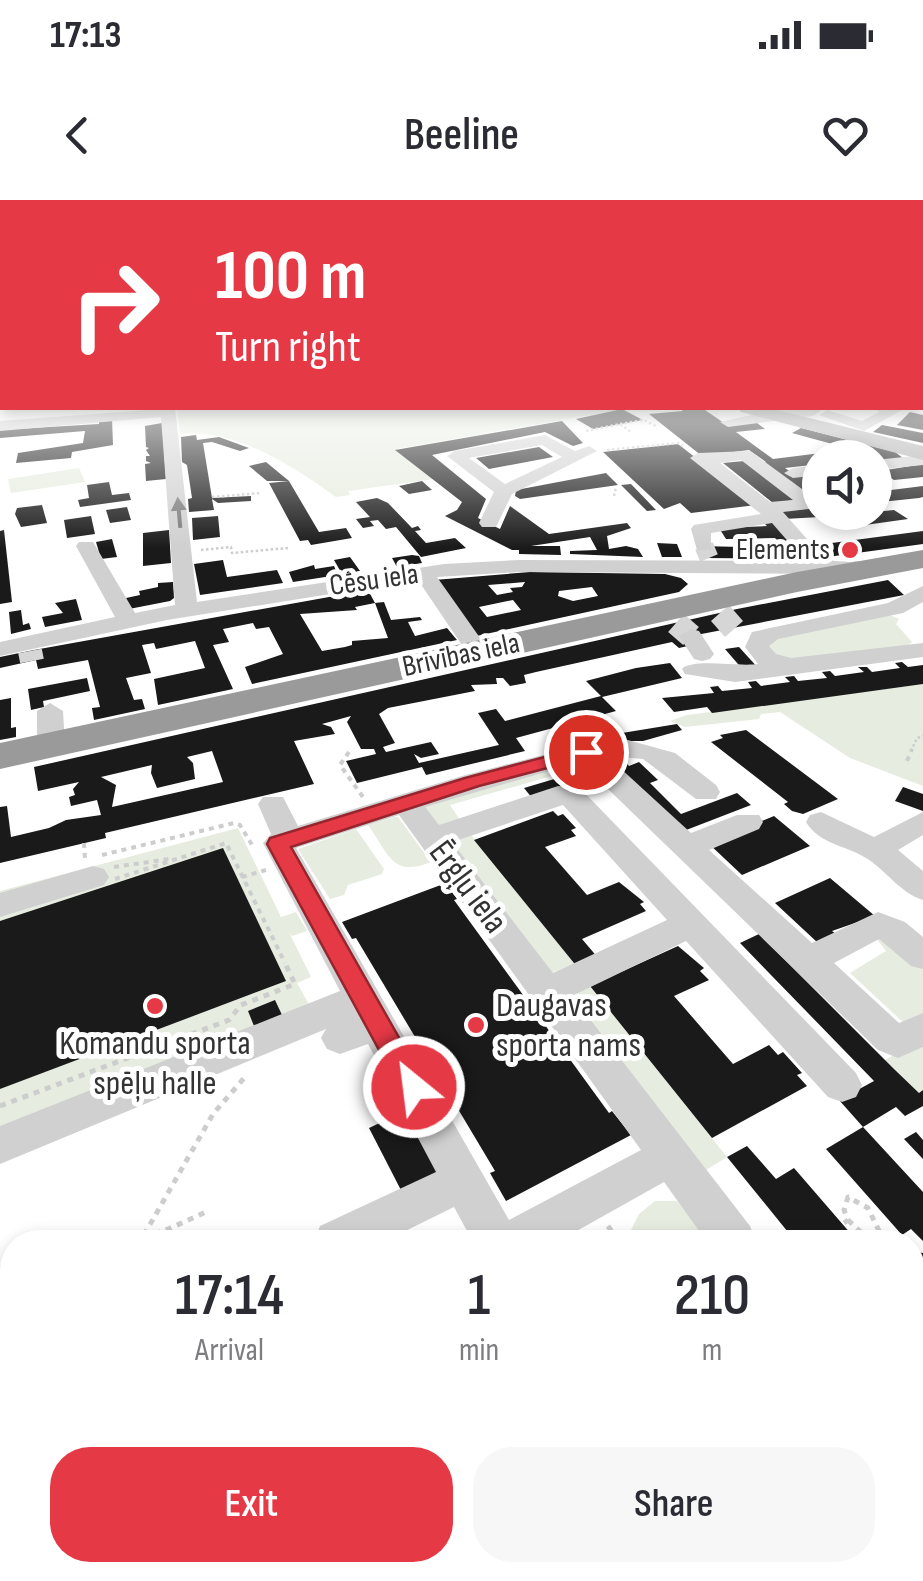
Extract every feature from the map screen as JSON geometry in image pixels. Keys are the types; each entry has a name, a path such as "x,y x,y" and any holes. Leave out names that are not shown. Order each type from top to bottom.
{"highway":[{"name":"Brīvības iela","path":"0,756 50,728 478,652 811,574 923,560"}],"main road":[{"path":"815,419 876,436 923,456"}],"street":[{"path":"0,426 69,419"},
{"path":"170,419 187,610"},
{"path":"728,422 753,419"},
{"path":"836,419 876,436 923,444"},
{"path":"876,436 872,424 879,419"},
{"path":"504,491 455,456 545,440 588,457"},
{"path":"702,458 744,455 810,504 700,529 705,556"},
{"path":"892,462 923,456"},
{"path":"483,548 504,491 588,457"},
{"path":"702,458 772,513 816,562 811,574"},
{"path":"793,473 802,472"},
{"path":"86,546 95,572 115,593 129,621"},
{"name":"Cēsu iela","path":"0,649 31,656 129,621 423,573 483,548 705,556 811,574"},
{"name":"Cēsu iela","path":"754,567 811,574"},
{"path":"872,567 923,579"},
{"path":"423,573 478,652"},
{"path":"734,629 743,636 760,638 896,608 923,593"},
{"path":"896,608 923,634"},
{"path":"760,638 756,647 767,660 791,666"},
{"path":"696,653 735,675 923,650"},
{"name":"Ērgļu iela","path":"706,792 663,755 617,746 406,802 725,1230"},
{"path":"586,752 891,1039 898,1042 923,1029"},
{"path":"430,838 568,794 842,1085"},
{"path":"270,841 406,802"},
{"path":"686,848 748,822"},
{"path":"821,822 841,836 876,849 923,888"},
{"path":"876,849 923,822"},
{"path":"270,841 278,844 491,1230"},
{"path":"0,905 94,864"},
{"path":"546,992 691,924"},
{"path":"807,961 871,926 914,937"},
{"path":"340,1038 372,1011"},
{"path":"0,1145 372,1011"},
{"path":"534,1230 669,1157"},
{"path":"361,1230 464,1180"}],"path":[{"path":"586,430 644,420 658,427"},
{"path":"620,424 631,432"},
{"path":"588,457 678,442 702,458"},
{"path":"614,496 616,487"},
{"path":"212,497 261,493"},
{"path":"191,552 231,547 232,553 288,548"},
{"path":"907,761 917,738 923,736"},
{"path":"349,752 340,764 350,784"},
{"path":"84,843 94,864 234,823 270,841 242,877"},
{"path":"182,857 226,843 295,984"},
{"path":"0,1106 229,1020 240,1005 306,980"},
{"path":"149,1230 206,1125 229,1091 252,1070"},
{"path":"857,1230 846,1221 848,1197 870,1206 879,1230"},
{"path":"166,1230 206,1212"}],"shaded area":[{"path":"178,419 565,419 396,449 434,479 348,491 350,495 336,497 282,462 242,443 222,437 180,434"},
{"path":"79,468 85,482 11,493 8,479"},
{"path":"890,615 899,619 896,624 912,642 906,647 791,661 774,656 767,648 771,639"},
{"path":"923,684 923,786 850,758 780,712 761,714 759,719 685,727 670,721 687,715"},
{"path":"580,762 591,772 576,769 450,805 460,820 440,827 424,808 426,804"},
{"path":"395,817 431,862 408,867 399,865 387,854 368,825"},
{"name":"Komandu sporta spēļu halle","path":"238,828 281,917 296,912 307,931 292,936 289,932 311,977 297,983 323,1029 0,1161 0,891"},
{"path":"356,829 384,869 382,874 348,885 344,895 330,899 298,849"},
{"path":"468,831 575,963 552,973 448,839"},
{"path":"874,935 923,964 923,1022 905,1024 850,973 886,951"},
{"path":"590,986 727,1157 706,1170 571,997"},
{"path":"923,1039 923,1090 919,1093 885,1060"},
{"path":"655,1201 677,1201 700,1230 631,1230 639,1214"}],"building":[{"path":"99,419 112,419 113,445 72,452 71,458 16,463 18,453 83,443 85,431 0,438 0,430 99,424"},
{"path":"577,419 643,420 593,429"},
{"path":"656,419 719,419 727,425 757,423 765,429 736,432 773,459 802,455 802,466 785,468 802,476 802,491 749,450 702,456"},
{"path":"903,419 923,419 923,430 897,425"},
{"path":"562,421 583,443 573,446 545,432 432,455 486,499 478,518 500,529 510,506 549,534 627,523 631,528 607,536 609,549 626,546 638,549 643,557 570,554 597,550 590,537 531,546 560,546 561,555 519,554 519,550 445,516 462,502 395,450"},
{"path":"162,423 166,479 146,481 145,464 151,463 146,461 146,456 150,456 145,426"},
{"path":"882,425 923,433 923,443 873,432"},
{"path":"801,428 848,440 818,440 792,433"},
{"path":"196,435 197,440 219,437 249,448 240,451 203,443 212,498 251,496 251,501 218,503 212,499 214,510 189,512 188,499 192,498 187,465 182,462 181,437"},
{"path":"678,444 756,505 691,513 680,503 664,509 603,452"},
{"path":"539,447 553,457 489,469 476,458"},
{"path":"744,461 795,500 773,503 723,463"},
{"path":"266,462 289,481 267,481 249,466"},
{"path":"923,464 923,477 894,480 892,469"},
{"path":"606,473 618,485 520,499 515,496 516,490"},
{"path":"289,481 319,532 346,528 352,538 311,545 308,540 300,541 269,483"},
{"path":"422,481 432,490 409,494 399,486"},
{"path":"109,482 112,495 129,493 131,500 80,507 78,500 89,498 87,485"},
{"path":"631,484 656,510 647,511 621,485"},
{"path":"923,486 923,497 892,501 892,490"},
{"path":"377,498 388,503 412,528 418,526 421,530 415,531 426,543 455,538 466,548 421,557 396,527 386,529 378,520 370,521 374,526 363,528 356,519 370,517 356,502"},
{"path":"42,505 47,523 21,527 15,514 17,508"},
{"path":"127,507 131,520 110,523 106,510"},
{"path":"802,509 802,518 784,519 775,511"},
{"path":"892,510 894,510 908,519 892,521"},
{"path":"91,516 95,534 67,538 64,520"},
{"path":"218,516 220,537 193,540 192,518"},
{"path":"773,520 806,559 704,558 699,546 784,548 775,538 726,539 719,528 767,526 762,521"},
{"path":"4,530 12,602 0,604 0,531"},
{"path":"169,530 171,563 143,566 143,533"},
{"path":"923,531 923,544 820,558 809,546"},
{"path":"112,539 117,557 101,559 96,542"},
{"path":"657,543 677,544 682,557 662,557"},
{"path":"419,556 422,563 397,567 392,558"},
{"path":"350,557 360,571 342,574 334,560"},
{"path":"223,560 227,577 277,570 283,583 200,595 194,564"},
{"path":"314,565 315,569 334,566 338,575 293,582 289,572"},
{"path":"530,572 665,574 688,584 679,592 472,637 434,580","holes":["525,582 522,587 510,588 513,592 497,595 488,585","592,587 598,596 573,601 558,596 559,591","513,600 521,610 487,617 479,607"]},
{"path":"888,580 904,595 691,636 692,645 679,648 672,642 536,672 524,675 526,683 510,686 503,678 496,678 497,684 471,685 475,691 388,708 379,714 395,743 383,747 386,752 431,742 439,754 421,758 414,754 419,763 499,745 478,713 496,709 505,721 601,696 586,681 636,668 670,663 682,678 602,697 616,711 516,738 525,751 426,775 422,767 357,783 346,761 376,754 374,749 361,749 347,722 351,716 322,724 331,727 335,734 294,741 314,784 105,833 106,838 0,863 0,807 7,806 11,837 66,820 101,815 97,800 71,806 69,797 75,795 73,789 79,782 38,791 34,767 737,609","holes":["212,751 223,782 112,807 116,785 101,777 152,765 157,788 195,779 193,763 187,757"]},
{"path":"173,582 174,598 170,601 129,609 126,598 158,587 158,583"},
{"path":"368,590 375,603 384,602 391,620 420,617 422,620 408,622 415,636 447,628 457,640 252,684 245,667 283,654 269,627 256,629 253,623 223,629 229,642 213,645 233,689 158,705 154,679 205,668 195,641 156,649 154,643 142,645 151,673 126,678 134,700 142,699 145,709 94,720 92,708 100,707 88,660 38,669 36,660 0,668 0,657","holes":["375,603 388,638 352,641 352,645 322,651 300,614 357,610 355,607"]},
{"path":"76,599 82,620 45,627 42,617 63,613 55,603"},
{"path":"21,610 23,625 29,623 31,629 11,634 9,612"},
{"path":"739,647 759,669 744,671 725,649"},
{"path":"902,662 908,667 923,665 923,684 712,713 707,707 674,712 662,698 714,693 710,687 718,686 722,691 752,688 748,682 756,681 761,686 790,682 785,677 794,676 798,681 827,678 822,672 830,671 835,676 864,672 858,667 867,667 872,672 900,668 895,663"},
{"path":"87,678 90,691 43,701 44,707 31,710 28,689"},
{"path":"11,698 11,728 16,727 16,737 0,740 0,700"},
{"path":"677,724 682,730 643,741 621,741 616,734"},
{"path":"746,730 838,799 803,814 792,811 784,804 788,802 711,742 723,738 720,735"},
{"path":"617,754 629,766 639,762 658,780 650,783 681,814 737,793 751,805 681,832 605,758"},
{"path":"578,772 587,782 532,798 524,788"},
{"path":"903,787 923,794 923,811 895,801"},
{"path":"553,811 558,816 563,814 576,828 571,830 576,836 545,847 587,895 619,882 644,902 640,904 646,911 582,939 599,959 578,968 474,840"},
{"path":"774,816 810,846 742,875 708,843"},
{"path":"223,848 286,981 0,1089 0,921"},
{"path":"830,878 875,916 832,931 836,934 818,943 775,903"},
{"name":"Daugavas sporta nams","path":"446,883 457,899 454,900 609,1113 612,1111 631,1135 506,1201 490,1173 495,1171 356,938 352,939 342,922"},
{"path":"759,934 919,1093 923,1090 923,1106 905,1116 896,1107 863,1127 839,1100 874,1081 740,943"},
{"path":"678,946 704,968 700,971 709,980 674,996 733,1064 769,1045 778,1055 783,1052 802,1073 797,1075 807,1086 712,1138 590,986"},
{"path":"275,1000 282,1015 254,1026 248,1011"},
{"path":"405,1111 441,1178 404,1196 369,1128"},
{"path":"863,1127 923,1192 923,1230 898,1230 826,1149"},
{"path":"916,1132 923,1140 923,1159 904,1139"},
{"path":"747,1146 776,1179 794,1168 848,1230 786,1230 727,1157"}],"tunnel":[{"path":"704,546 709,558"},
{"path":"720,613 734,629"},
{"path":"676,623 691,636"},
{"path":"30,651 32,661"}],"place":[{"name":"Elements","path":"850,550"},
{"name":"Komandu sporta spēļu halle","path":"155,1006"},
{"name":"Daugavas sporta nams","path":"476,1025"}],"route":[{"path":"414,1087 278,844 472,782 586,752"}]}
